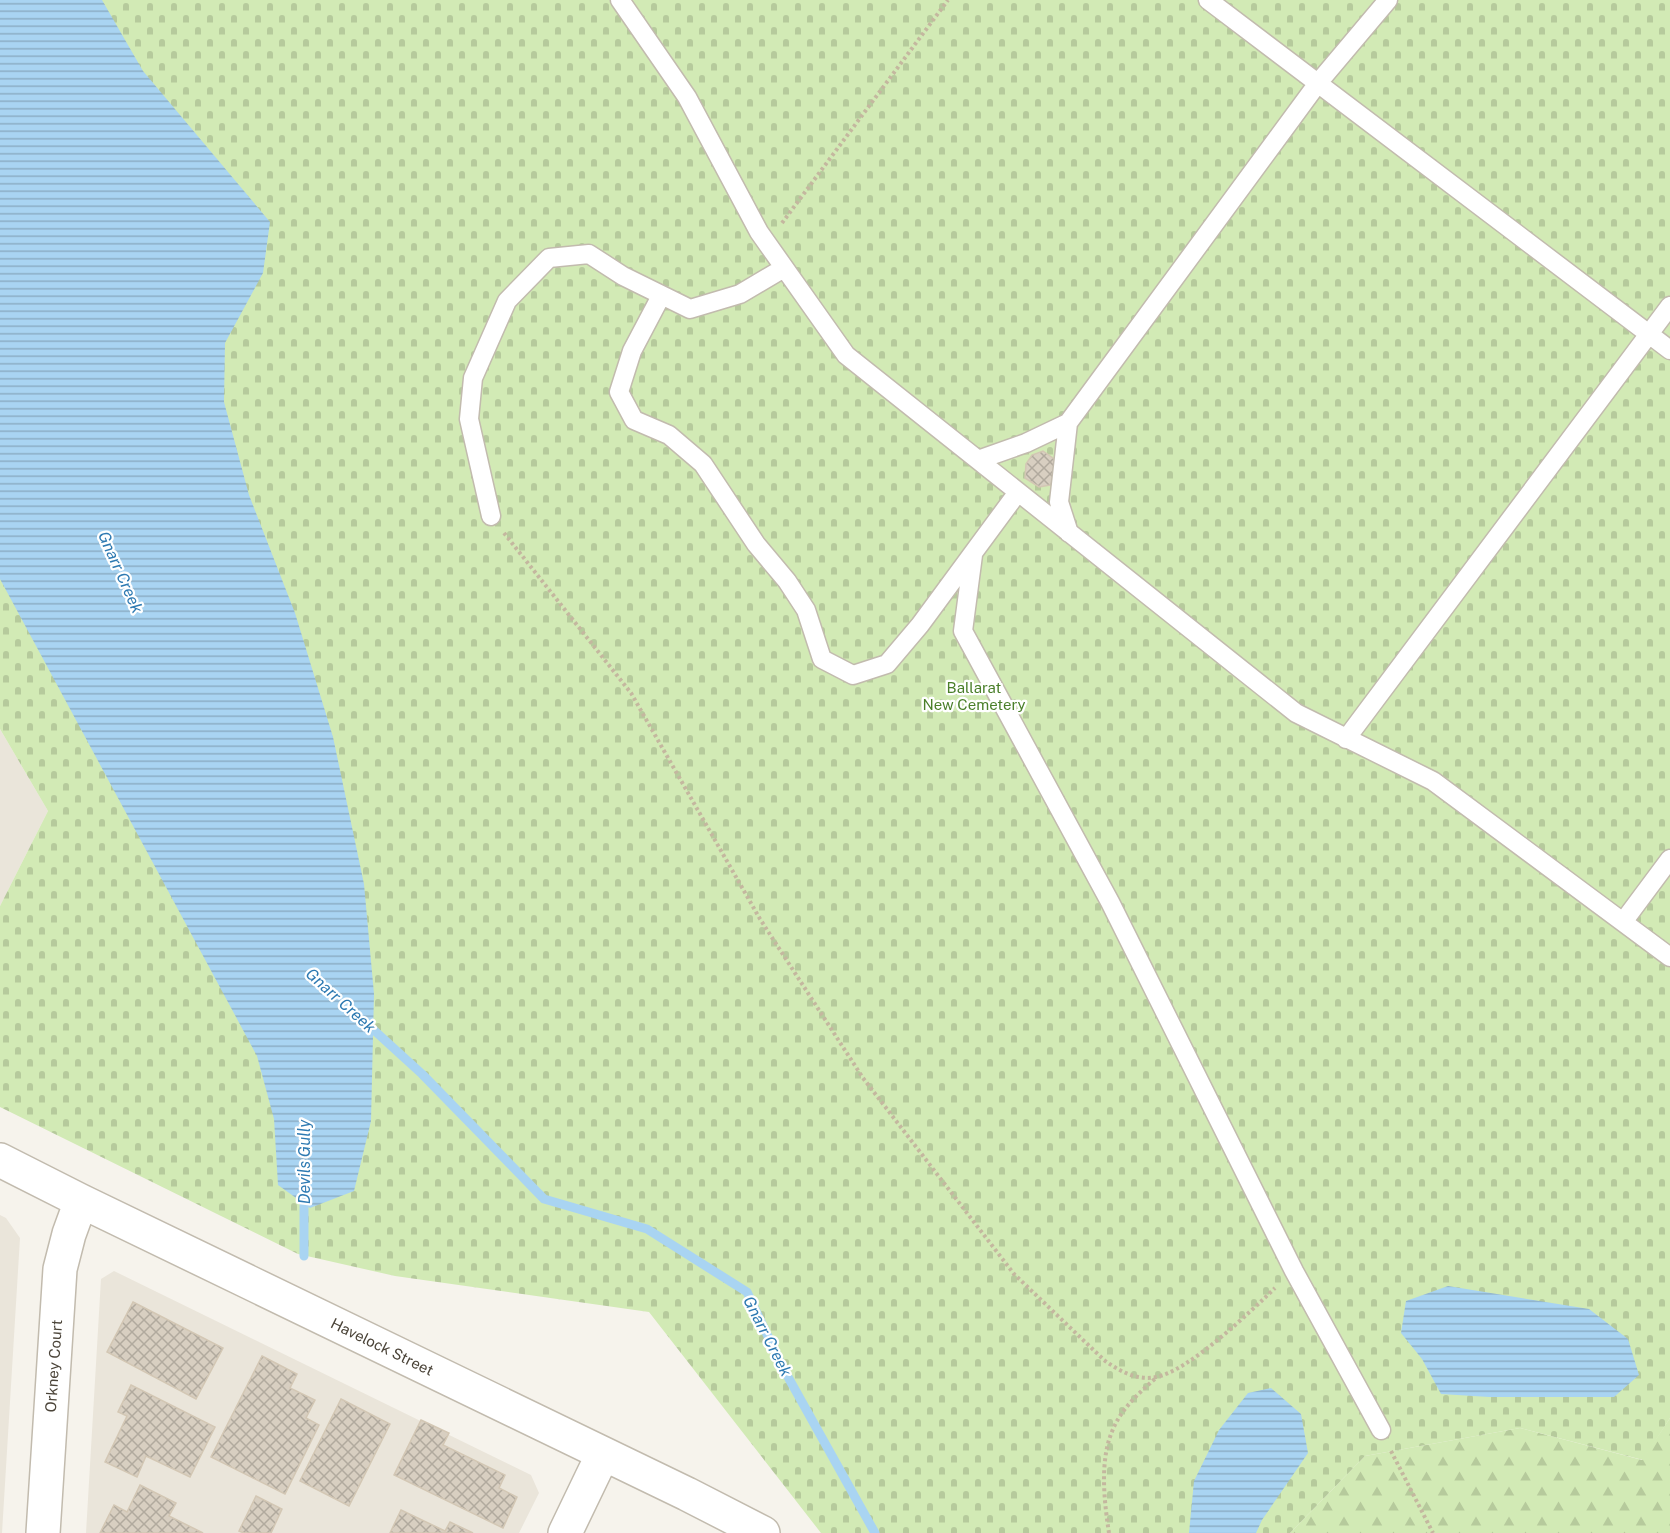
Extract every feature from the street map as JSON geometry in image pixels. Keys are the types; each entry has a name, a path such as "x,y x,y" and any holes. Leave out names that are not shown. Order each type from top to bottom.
{"street":[{"name":"Havelock Street","path":"0,1160 763,1533"},
{"name":"Orkney Court","path":"43,1533 60,1269 81,1201"},
{"path":"565,1533 603,1454"}],"lane":[{"path":"620,0 687,97 766,243 846,355 1296,713 1433,782 1670,957"},
{"path":"1208,0 1670,350"},
{"path":"978,460 1068,423 1318,84 1388,0"},
{"path":"491,516 469,419 473,378 507,302 549,258 589,254 623,276 690,309 740,294 784,268"},
{"path":"662,296 632,351 619,392 634,420 669,435 703,464 756,544 787,581 806,610 822,658 853,675 887,664 973,555 1018,492"},
{"path":"1346,739 1670,306"},
{"path":"1068,423 1059,502 1069,533"},
{"path":"973,555 963,631 1110,902 1294,1271 1381,1430"},
{"path":"1623,922 1670,859"}],"path":[{"path":"766,243 948,0"},
{"path":"491,516 631,693 760,919 877,1097 1014,1274 1111,1365 1128,1374 1157,1377"},
{"path":"1109,1533 1105,1482 1108,1442 1114,1426 1124,1411 1137,1395 1157,1377 1176,1369 1217,1340 1248,1315 1294,1271"},
{"path":"1381,1430 1434,1533"}],"shaded area":[{"path":"0,729 48,811 0,906"},
{"path":"0,1215 6,1218 20,1238 2,1533 0,1533"},
{"path":"114,1271 531,1475 539,1493 519,1533 86,1533 101,1279"}],"green space":[{"name":"Ballarat New Cemetery","path":"0,0 1670,0 1670,1418 1643,1460 1520,1428 1365,1456 1290,1533 821,1533 649,1312 395,1276 298,1254 0,1107 0,906 48,811 0,729"},
{"path":"1670,1418 1670,1533 1290,1533 1365,1456 1520,1428 1642,1460"}],"water":[{"path":"0,0 102,0 143,71 270,222 263,273 225,343 224,402 249,495 295,613 333,737 364,884 374,994 371,1121 354,1191 310,1208 278,1185 274,1119 257,1056 0,579"},
{"path":"1448,1286 1589,1309 1628,1339 1639,1375 1614,1397 1489,1397 1441,1394 1422,1359 1401,1333 1406,1301"},
{"path":"1271,1388 1301,1414 1308,1453 1262,1520 1256,1533 1189,1533 1194,1481 1219,1430 1248,1393"}],"building":[{"path":"1043,451 1057,461 1058,475 1050,485 1039,487 1025,478 1026,464 1032,455"},
{"path":"133,1302 223,1348 196,1399 107,1352"},
{"path":"262,1356 297,1374 290,1388 315,1400 306,1418 319,1425 285,1494 211,1457"},
{"path":"131,1385 215,1427 190,1477 146,1456 137,1477 105,1462 127,1416 118,1412"},
{"path":"341,1399 390,1424 349,1506 300,1481"},
{"path":"421,1420 449,1433 443,1445 505,1475 499,1488 517,1497 503,1528 394,1475"},
{"path":"140,1485 176,1503 169,1516 203,1533 100,1533 114,1505 127,1512"},
{"path":"256,1496 282,1509 271,1533 239,1531"},
{"path":"401,1510 445,1531 450,1522 473,1533 390,1533"}],"waterway":[{"name":"Gnarr Creek","path":"365,1022 422,1074 544,1199 647,1229 747,1292 783,1368 875,1533"},
{"name":"Devils Gully","path":"304,1192 304,1256"}]}
